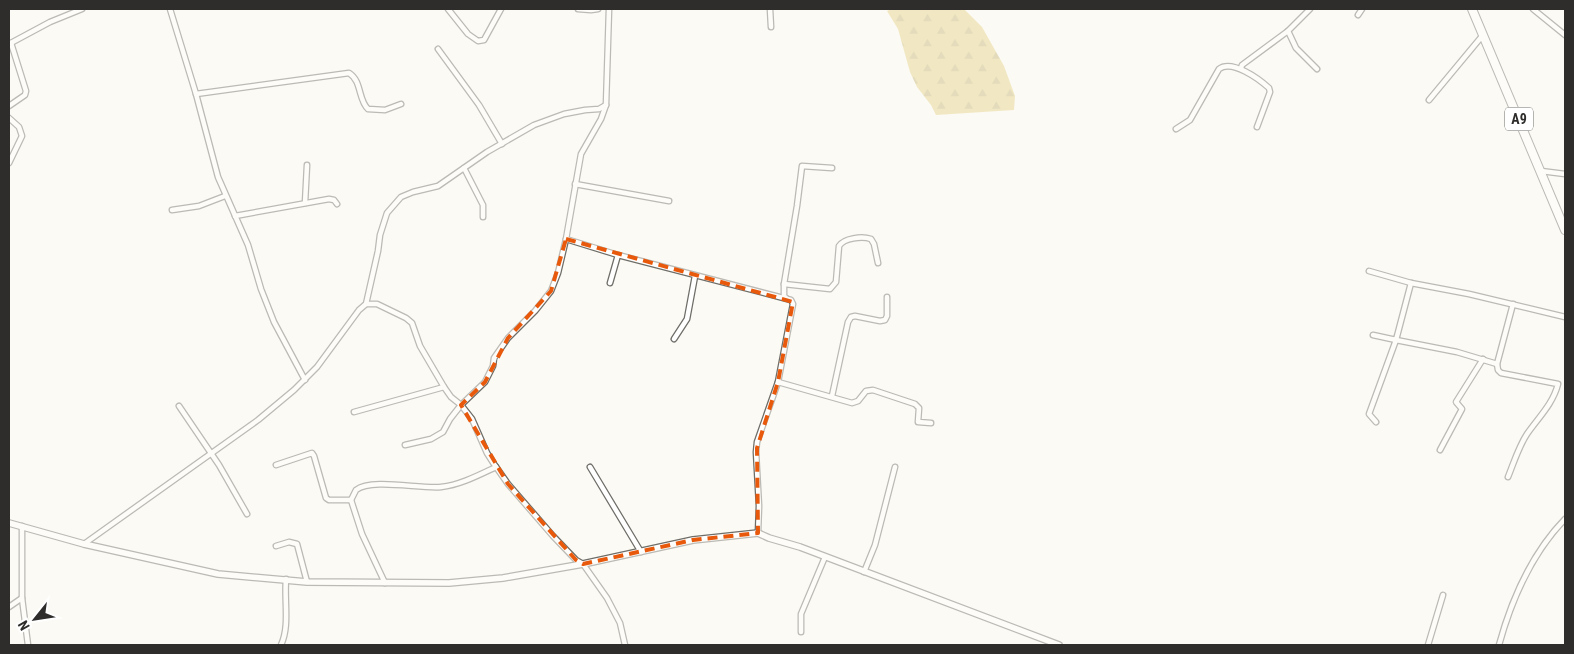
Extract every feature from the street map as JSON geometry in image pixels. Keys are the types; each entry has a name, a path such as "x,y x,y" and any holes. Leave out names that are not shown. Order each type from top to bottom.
{"main road":[{"name":"A9","path":"1472,9 1565,230"}],"street":[{"path":"9,106 25,95 26,91 10,44 50,22 82,9"},
{"path":"170,9 196,94 212,157 226,196 248,245 265,301 281,337 305,380"},
{"path":"448,9 468,34 478,42 484,40 500,9"},
{"path":"578,9 598,9"},
{"path":"405,445 438,436 443,432 450,419 484,382 493,366 494,358 508,338 535,312 551,291 558,273 566,239 581,154 601,119 606,105 609,9"},
{"path":"770,9 771,27"},
{"path":"1241,68 1242,65 1288,31 1310,9"},
{"path":"1358,15 1362,9"},
{"path":"1533,9 1565,35"},
{"path":"1288,31 1296,48 1317,70"},
{"path":"1429,100 1483,35"},
{"path":"438,49 480,104 502,144"},
{"path":"1176,129 1190,120 1221,67 1225,66 1241,68 1269,88 1270,92 1257,127"},
{"path":"196,94 349,73 352,74 357,83 368,109 388,110 401,104"},
{"path":"84,544 258,420 305,380 317,367 359,310 366,304 380,235 387,213 401,197 438,186 525,130 554,117 599,109 606,105"},
{"path":"9,118 19,127 22,136 9,163"},
{"path":"306,203 307,165"},
{"path":"786,298 784,296 784,284 802,166 832,168"},
{"path":"464,168 484,207 483,217"},
{"path":"1540,171 1565,174"},
{"path":"575,184 669,201"},
{"path":"172,210 199,206 226,196"},
{"path":"236,216 331,199 336,204"},
{"path":"566,239 694,276 791,300 793,304 778,382 756,452 759,506 758,533"},
{"path":"784,284 830,289 836,282 839,246 845,240 871,239 878,263"},
{"path":"610,283 618,255"},
{"path":"1370,271 1411,283 1469,294 1565,318"},
{"path":"674,339 687,319 694,276"},
{"path":"1376,422 1369,414 1396,340 1411,283"},
{"path":"832,396 848,322 851,317 855,316 880,321 885,320 887,316 887,297"},
{"path":"366,304 379,305 410,321 420,346 444,387 472,419 487,453 508,484 562,546 576,560 583,564 613,608 620,623 625,645"},
{"path":"1508,476 1521,444 1544,413 1558,384 1501,373 1498,370 1497,364 1513,304"},
{"path":"1373,335 1457,352 1497,364"},
{"path":"1440,450 1462,409 1456,402 1483,359"},
{"path":"778,382 855,403 866,391 873,390 915,404 919,408 918,422 932,424"},
{"path":"354,412 444,387"},
{"path":"179,406 228,480 247,514"},
{"path":"276,465 312,453 326,498 330,500 351,500"},
{"path":"385,583 362,534 351,500 356,490 364,486 441,487 455,484 496,467"},
{"path":"590,467 641,552"},
{"path":"864,572 875,545 895,467"},
{"path":"1499,645 1506,620 1530,565 1541,546 1565,519"},
{"path":"9,523 84,544 218,574 307,582 449,583 474,581 583,564 693,540 758,533 1059,645"},
{"path":"22,526 22,598 28,645"},
{"path":"276,546 288,542 297,544 307,582"},
{"path":"802,632 802,614 825,557"},
{"path":"281,645 285,632 284,595 286,579"},
{"path":"1428,645 1443,596"},
{"path":"9,607 22,598"}],"highlighted area":[{"path":"566,239 793,302 778,382 757,448 758,533 693,540 583,564 576,560 508,484 461,405 485,382 508,338 551,291"}],"green space":[{"path":"891,9 964,9 982,27 1004,66 1015,96 1014,110 936,115 917,87 910,72 898,29 887,11"}]}
